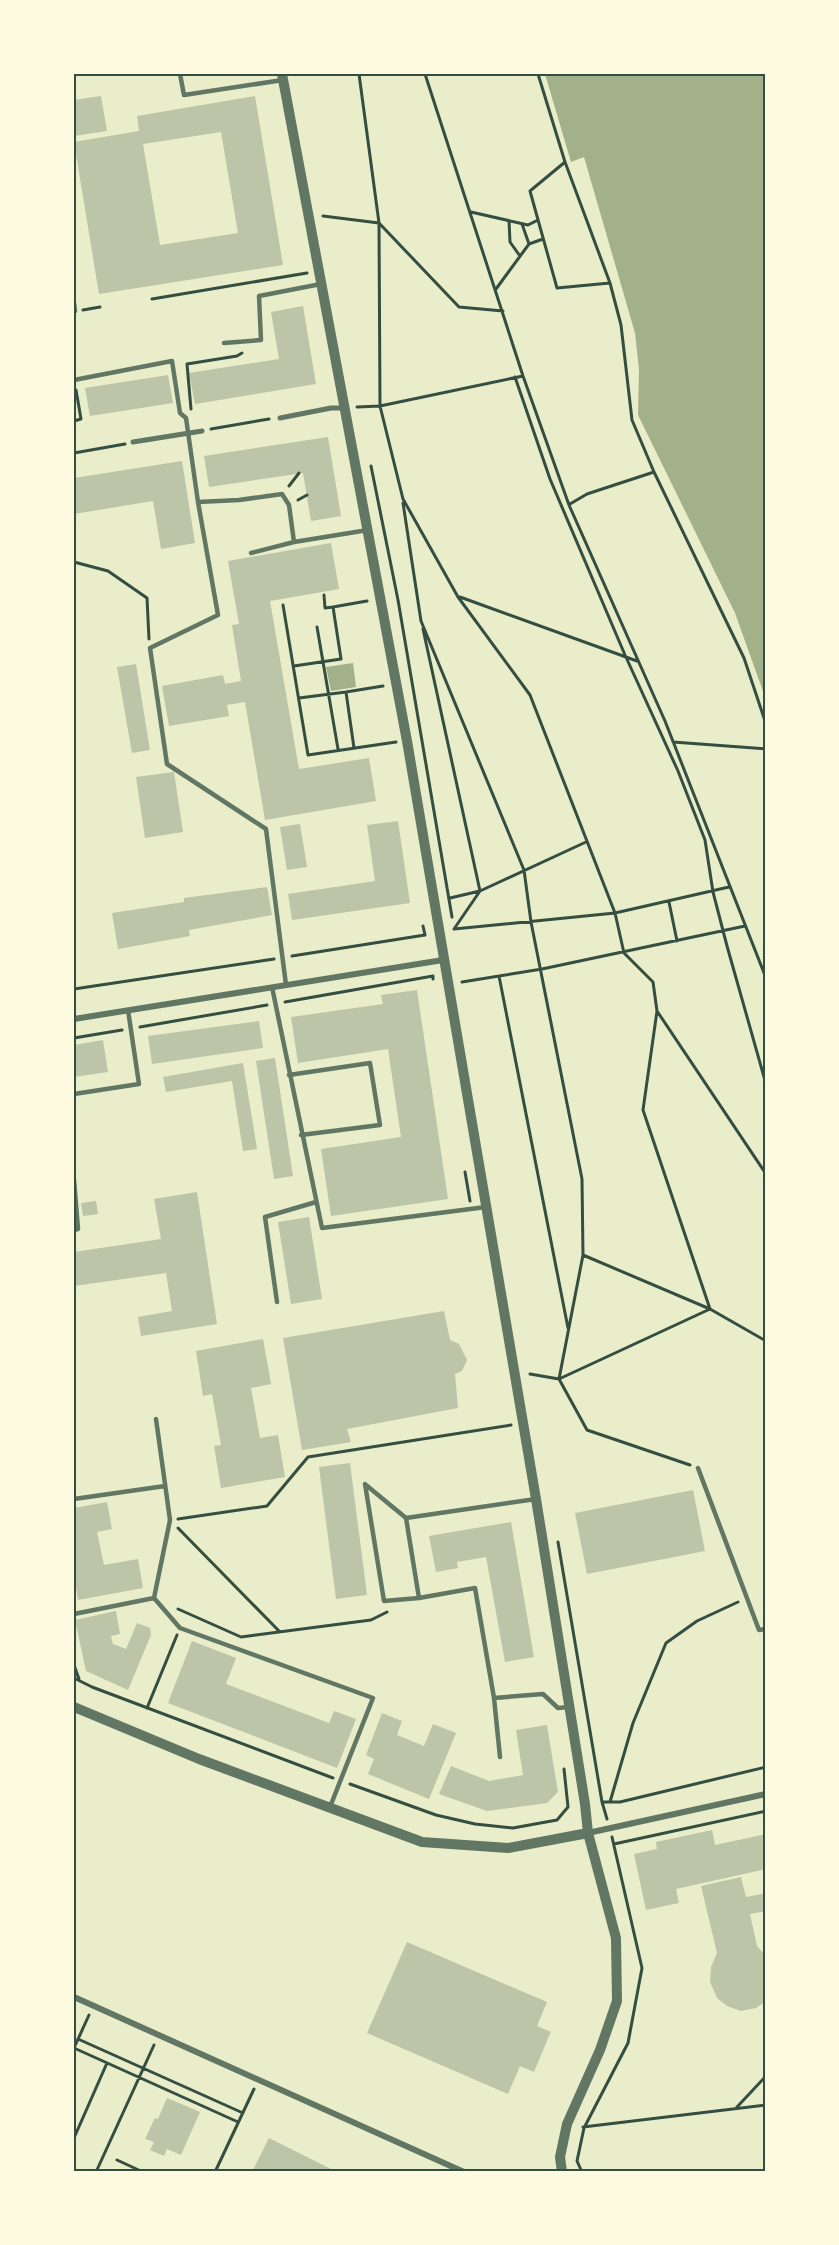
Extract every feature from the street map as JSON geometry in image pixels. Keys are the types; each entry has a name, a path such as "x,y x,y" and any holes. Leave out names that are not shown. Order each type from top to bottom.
{"street":[{"path":"282,76 407,741 536,1498 588,1833 616,1938 617,2001 600,2050 567,2124 560,2157 562,2172"},
{"path":"280,418 331,408 345,408"},
{"path":"133,442 202,431"},
{"path":"74,1019 443,960"},
{"path":"74,1707 199,1759 422,1842 508,1848 765,1794"},
{"path":"74,1997 464,2172"}],"lane":[{"path":"180,74 184,95 282,76"},
{"path":"224,343 261,340 259,296 321,284"},
{"path":"74,303 75,311"},
{"path":"74,380 172,361 180,413 186,418 218,615 150,648 167,764 266,829 286,985"},
{"path":"198,502 239,500 282,494 289,505 294,542"},
{"path":"251,553 294,542 368,530"},
{"path":"272,987 322,1228 486,1207"},
{"path":"74,1094 139,1084 128,1010"},
{"path":"289,1075 370,1063 380,1125 301,1135"},
{"path":"74,1180 78,1229 74,1230"},
{"path":"277,1302 265,1217 316,1202"},
{"path":"154,1598 170,1520 156,1419"},
{"path":"698,1468 759,1630 765,1629"},
{"path":"419,1598 406,1518 365,1485 384,1601 419,1598 475,1588 494,1698 500,1757"},
{"path":"74,1499 165,1486"},
{"path":"406,1518 536,1498"},
{"path":"74,1614 154,1598"},
{"path":"154,1598 180,1628 373,1698 330,1807"},
{"path":"494,1698 543,1694 558,1708 569,1707"}],"path":[{"path":"359,74 379,224 380,406 403,499 421,621 480,891 454,929 615,913 729,887"},
{"path":"425,74 523,376 569,505 673,742 765,978"},
{"path":"538,74 565,162 610,283 621,325 632,420 654,472 744,658 765,724"},
{"path":"565,162 530,191 557,288 610,283"},
{"path":"471,212 528,225 538,220"},
{"path":"323,216 379,224 459,307 503,311"},
{"path":"509,221 510,242 520,256"},
{"path":"522,224 529,244"},
{"path":"496,290 529,244 543,239"},
{"path":"152,299 308,272"},
{"path":"75,311 100,307"},
{"path":"192,408 187,364 214,360"},
{"path":"345,408 380,406 523,376"},
{"path":"514,377 550,479 625,655 678,771 705,840 713,892 765,1084"},
{"path":"74,380 81,419 74,421"},
{"path":"202,431 280,418"},
{"path":"74,453 124,444"},
{"path":"569,505 587,494 654,472"},
{"path":"282,494 299,473"},
{"path":"403,499 458,597 530,695 615,913 624,953 652,982 657,1011 644,1110 710,1309"},
{"path":"74,562 108,572 147,598 150,648"},
{"path":"364,590 366,602"},
{"path":"324,595 325,608 381,600"},
{"path":"458,597 625,655 638,662"},
{"path":"283,605 308,755 407,741"},
{"path":"294,666 342,659 333,607"},
{"path":"421,621 524,870 531,922 582,1179 583,1255 559,1379 586,1430 698,1468"},
{"path":"317,627 338,750"},
{"path":"299,698 383,686 381,675"},
{"path":"346,692 354,748"},
{"path":"394,742 396,753"},
{"path":"673,742 765,749"},
{"path":"450,898 480,891 587,842"},
{"path":"669,902 677,941"},
{"path":"74,989 425,935 423,923"},
{"path":"462,982 624,953 745,926"},
{"path":"74,1038 433,976 435,988"},
{"path":"499,976 568,1330"},
{"path":"657,1011 765,1174"},
{"path":"464,1163 471,1209"},
{"path":"583,1255 710,1309 765,1341"},
{"path":"530,1374 559,1379 710,1309"},
{"path":"170,1520 267,1506 308,1457 511,1425 513,1436"},
{"path":"170,1520 280,1632"},
{"path":"738,1601 697,1621 666,1643 633,1723 610,1802 620,1802 765,1767"},
{"path":"176,1608 241,1637 371,1620 390,1611"},
{"path":"147,1708 180,1628"},
{"path":"74,1665 80,1681"},
{"path":"74,1678 147,1708 436,1815 475,1824 513,1828 557,1820 568,1807 564,1763"},
{"path":"614,1844 765,1811"},
{"path":"93,2006 74,2049 238,2122"},
{"path":"96,2172 158,2035"},
{"path":"78,2039 243,2113"},
{"path":"74,2138 107,2063"},
{"path":"736,2109 765,2076"},
{"path":"215,2172 255,2086"},
{"path":"567,2124 584,2128 765,2105"},
{"path":"117,2160 143,2172"}],"shaded area":[{"path":"545,74 765,74 765,697 735,613 638,415 639,370 635,333 584,157 571,162"},
{"path":"353,663 356,687 331,691 326,667"}],"building":[{"path":"101,96 107,131 74,136 74,100"},
{"path":"255,96 283,265 99,294 74,142 139,131 137,116","holes":["221,132 238,233 160,245 143,144"]},
{"path":"303,306 316,384 195,404 189,373 279,359 271,312"},
{"path":"168,375 173,403 90,416 85,388"},
{"path":"328,437 341,516 311,521 303,473 209,487 204,456"},
{"path":"182,461 195,543 161,549 153,501 74,514 74,478"},
{"path":"331,543 339,589 270,601 299,769 369,758 376,801 265,820 245,702 227,705 229,716 169,726 162,686 223,675 225,684 241,681 232,625 239,624 228,561"},
{"path":"136,664 150,750 132,753 117,667"},
{"path":"174,772 183,832 145,838 136,777"},
{"path":"398,821 410,903 292,920 288,894 375,881 367,825"},
{"path":"300,824 307,867 287,870 280,827"},
{"path":"267,887 272,915 189,930 190,936 118,949 112,913 184,902 184,898"},
{"path":"417,990 448,1199 331,1216 321,1149 401,1137 388,1049 298,1063 291,1017 383,1004 381,995"},
{"path":"259,1021 263,1048 152,1064 148,1036"},
{"path":"103,1040 108,1072 74,1077 74,1045"},
{"path":"275,1058 293,1176 274,1179 256,1061"},
{"path":"243,1063 257,1149 243,1151 232,1081 166,1092 163,1077"},
{"path":"197,1192 217,1324 141,1336 138,1317 172,1311 166,1273 74,1286 74,1252 161,1239 154,1199"},
{"path":"96,1201 98,1214 83,1216 81,1203"},
{"path":"309,1217 322,1299 291,1304 278,1222"},
{"path":"444,1311 450,1340 459,1344 467,1360 462,1371 455,1374 458,1408 347,1429 351,1442 302,1450 283,1338"},
{"path":"263,1339 271,1384 251,1388 260,1438 278,1435 285,1477 221,1488 214,1446 221,1445 212,1394 203,1396 196,1351"},
{"path":"350,1463 367,1595 336,1599 319,1467"},
{"path":"693,1490 705,1551 587,1574 575,1513"},
{"path":"107,1502 112,1529 97,1532 104,1565 138,1559 143,1588 78,1600 74,1576 74,1508"},
{"path":"511,1522 534,1657 505,1662 486,1557 457,1562 458,1568 436,1572 429,1536"},
{"path":"116,1611 120,1634 111,1636 113,1644 126,1649 137,1623 150,1628 151,1635 128,1690 86,1671 75,1620"},
{"path":"192,1641 236,1658 226,1684 329,1723 334,1711 356,1719 337,1768 168,1703"},
{"path":"382,1713 402,1721 397,1735 424,1746 433,1724 456,1733 429,1799 368,1774 374,1759 366,1755"},
{"path":"547,1725 558,1792 547,1803 487,1811 439,1794 451,1766 489,1781 523,1775 516,1730"},
{"path":"712,1830 715,1845 766,1834 766,1869 676,1889 679,1903 646,1910 634,1854 657,1849 656,1842"},
{"path":"741,1877 746,1897 766,1893 766,1911 750,1914 757,1946 766,1956 766,2001 756,2008 741,2011 727,2006 717,1998 710,1982 711,1967 717,1953 701,1886"},
{"path":"407,1942 547,2002 537,2026 551,2032 534,2072 520,2066 508,2094 367,2033"},
{"path":"167,2098 200,2112 181,2155 167,2149 164,2156 150,2150 154,2142 145,2139 155,2118 158,2119"},
{"path":"269,2138 331,2169 330,2172 252,2172"}]}
